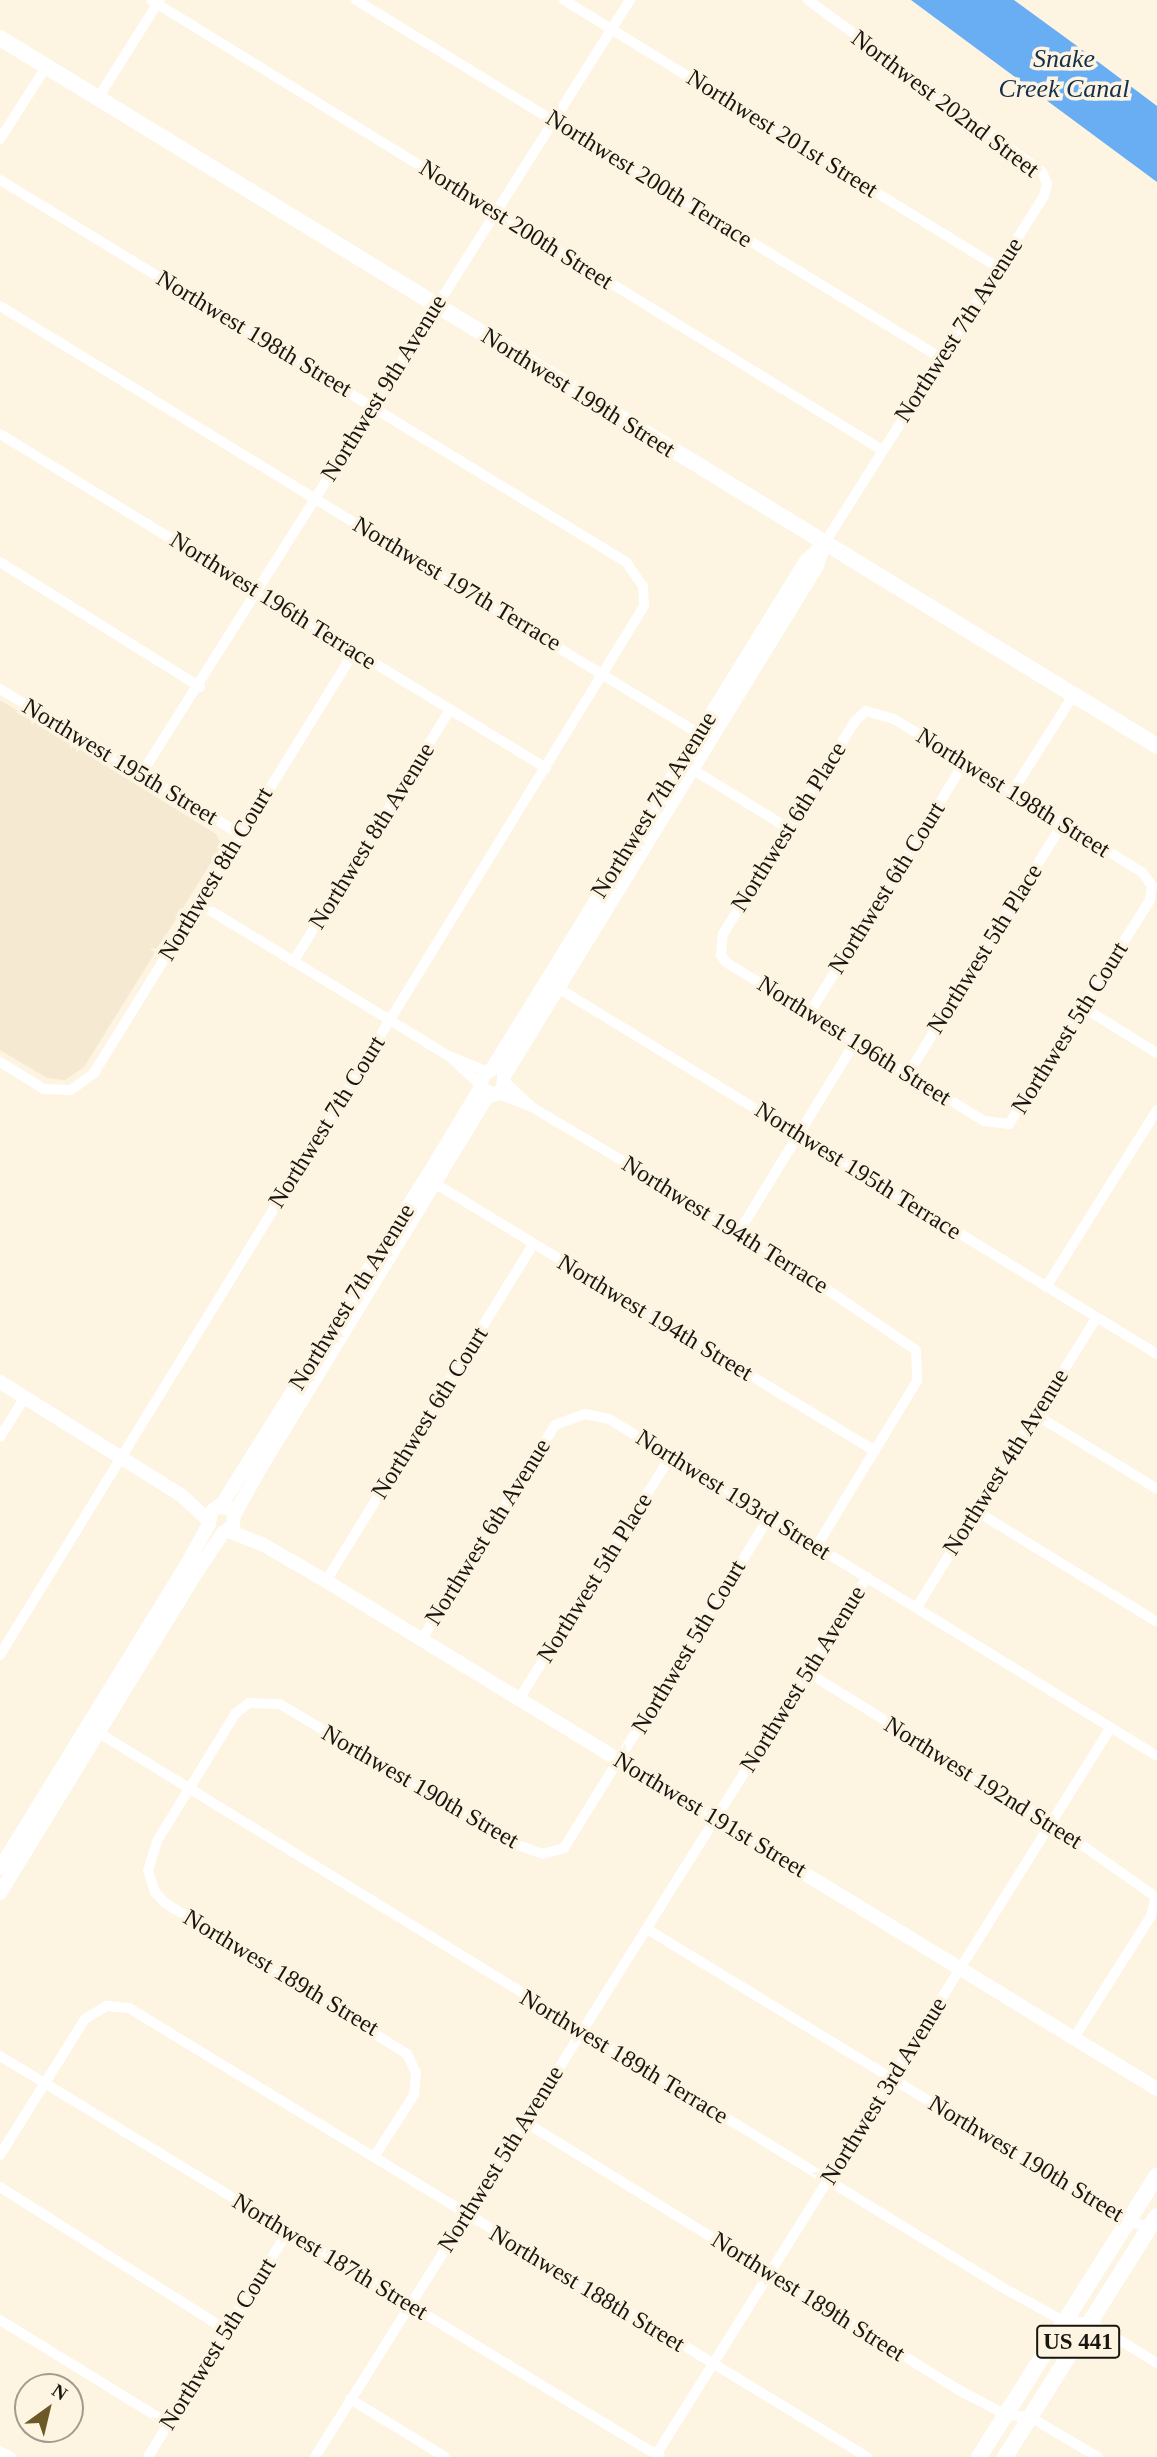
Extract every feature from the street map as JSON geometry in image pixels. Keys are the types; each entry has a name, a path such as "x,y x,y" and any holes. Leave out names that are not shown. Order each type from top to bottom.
{"main road":[{"name":"Northwest 199th Street","path":"0,38 824,545 1157,746"},
{"name":"US 441","path":"979,2457 1157,2175"},
{"name":"US 441","path":"1005,2457 1155,2223"}],"street":[{"name":"Northwest 200th Terrace","path":"356,0 941,358"},
{"name":"Northwest 201st Street","path":"564,0 999,268"},
{"name":"Northwest 9th Avenue","path":"141,776 200,687 372,406 630,0"},
{"name":"Northwest 202nd Street","path":"808,0 1042,172 1046,184"},
{"path":"98,98 156,1"},
{"name":"Northwest 200th Street","path":"156,1 882,450"},
{"path":"0,139 46,67"},
{"name":"Northwest 198th Street","path":"0,180 626,562 643,586"},
{"name":"Northwest 7th Avenue","path":"0,1868 213,1514 492,1082 558,988 817,566 824,545 882,450 1045,196 1046,184"},
{"name":"Northwest 197th Terrace","path":"0,306 605,673 698,733"},
{"name":"Northwest 196th Terrace","path":"0,434 546,768"},
{"name":"Northwest 7th Avenue","path":"0,1893 230,1525 436,1184 492,1082 698,733 806,561 824,545"},
{"path":"0,562 200,687"},
{"name":"Northwest 7th Court","path":"0,1655 605,673 645,606 643,586"},
{"name":"Northwest 8th Court","path":"0,1062 44,1088 71,1090 94,1073 355,651"},
{"name":"Northwest 195th Street","path":"0,690 240,834"},
{"path":"1012,792 1073,696"},
{"name":"Northwest 8th Avenue","path":"293,962 450,710"},
{"name":"Northwest 198th Street","path":"866,711 879,711 1063,823 1142,872 1152,886"},
{"name":"Northwest 6th Place","path":"720,946 788,828 855,721 866,711"},
{"name":"Northwest 6th Court","path":"810,1014 964,763"},
{"path":"692,769 788,828"},
{"name":"Northwest 5th Place","path":"908,1074 1063,823"},
{"name":"Northwest 5th Court","path":"999,1126 1017,1118 1150,900 1152,886"},
{"name":"Northwest 194th Terrace","path":"198,904 740,1230 916,1350 917,1381 875,1451"},
{"name":"Northwest 196th Street","path":"720,946 726,962 984,1121 999,1126"},
{"name":"Northwest 195th Terrace","path":"558,988 1157,1354"},
{"path":"1084,1008 1157,1053"},
{"path":"740,1230 855,1042"},
{"name":"Northwest 194th Terrace","path":"450,1057 492,1082"},
{"path":"1046,1287 1157,1110"},
{"name":"Northwest 194th Street","path":"436,1184 875,1451"},
{"name":"Northwest 6th Court","path":"326,1581 533,1245"},
{"name":"Northwest 4th Avenue","path":"917,1606 1096,1318"},
{"path":"0,1382 230,1525"},
{"path":"0,1437 25,1397"},
{"name":"Northwest 193rd Street","path":"555,1425 585,1414 609,1419 1157,1756"},
{"path":"1036,1415 1157,1489"},
{"name":"Northwest 6th Avenue","path":"422,1639 555,1425"},
{"path":"816,1547 875,1451"},
{"name":"Northwest 5th Place","path":"519,1699 670,1457"},
{"path":"976,1511 1157,1622"},
{"path":"213,1514 230,1525"},
{"name":"Northwest 5th Court","path":"564,1848 768,1517"},
{"name":"Northwest 191st Street","path":"230,1525 422,1639 1157,2089"},
{"name":"Northwest 5th Avenue","path":"315,2457 866,1577"},
{"name":"Northwest 192nd Street","path":"807,1672 1052,1825 1156,1897"},
{"name":"Northwest 190th Street","path":"190,1790 235,1714 249,1703 280,1704 507,1841 542,1854 564,1848"},
{"name":"Northwest 3rd Avenue","path":"658,2456 767,2272 892,2079 1111,1727"},
{"name":"Northwest 189th Terrace","path":"99,1733 580,2031 1065,2322"},
{"name":"Northwest 189th Street","path":"190,1790 157,1841 148,1871 155,1892 407,2054 416,2073 414,2095 374,2157"},
{"path":"1074,2038 1151,1916 1156,1897"},
{"name":"Northwest 190th Street","path":"647,1929 1127,2222 1155,2223"},
{"name":"Northwest 188th Street","path":"44,2082 85,2019 107,2006 129,2008 374,2157 465,2216 867,2457"},
{"name":"Northwest 187th Street","path":"0,2056 658,2456"},
{"path":"0,2155 44,2082"},
{"name":"Northwest 189th Street","path":"525,2122 767,2272 1006,2414 1030,2417 1098,2457"},
{"path":"0,2187 228,2331"},
{"name":"Northwest 5th Court","path":"148,2457 288,2231"},
{"path":"0,2320 169,2424"},
{"path":"1065,2322 1090,2322 1157,2362"},
{"path":"350,2399 445,2457"},
{"path":"0,2451 11,2457"}],"shaded area":[{"path":"0,700 216,834 222,845 84,1067 65,1080 47,1078 0,1050"}],"water":[{"name":"Snake Creek Canal","path":"911,0 1014,0 1077,46 1157,106 1157,182"}]}
